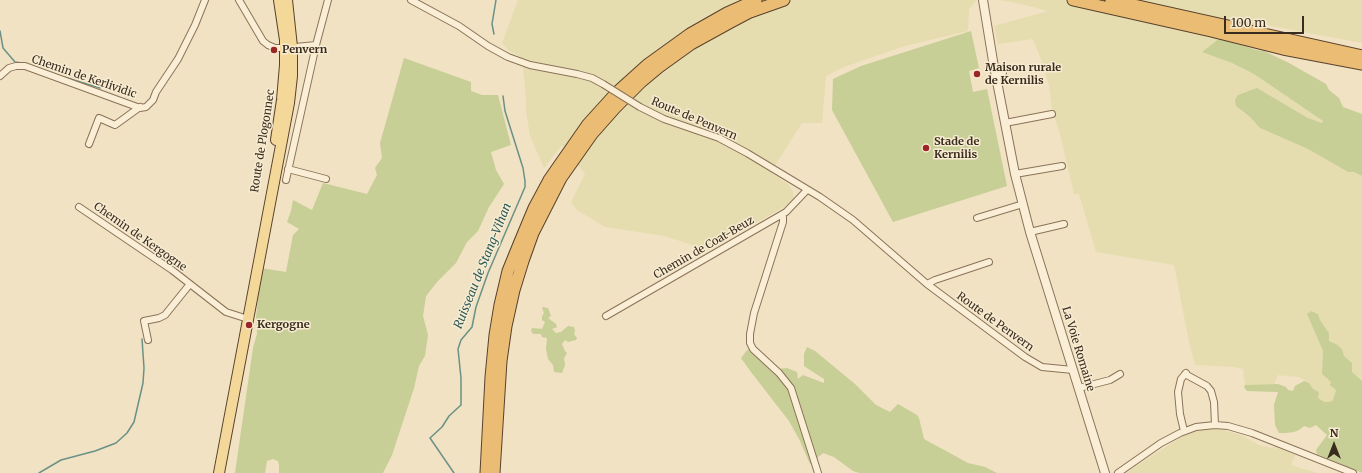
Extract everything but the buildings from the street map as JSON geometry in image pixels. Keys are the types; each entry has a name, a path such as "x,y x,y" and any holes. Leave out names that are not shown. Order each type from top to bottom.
{"highway":[{"path":"486,473 491,377 495,335 500,305 508,271 518,244 534,208 549,180 588,124 617,92 647,64 690,34 727,13 756,0"},
{"path":"496,473 497,426 503,346 514,290 522,261 533,233 550,198 572,162 592,134 641,82 691,44 750,12 784,0"},
{"path":"1073,0 1283,49 1362,64"},
{"path":"1111,0 1362,56"}],"main road":[{"name":"Route de Plogonnec","path":"279,0 284,32 289,47"},
{"name":"Route de Plogonnec","path":"220,473 289,103 292,76 287,0"}],"street":[{"name":"Chemin de Kerlividic","path":"0,76 9,68 25,66 140,107 146,107 174,65 195,25 205,0"},
{"path":"239,0 263,41 271,47 316,45"},
{"path":"286,180 316,45 328,0"},
{"name":"Route de Penvern","path":"411,0 459,26 488,46 508,56 530,65 592,78 640,107 664,119 719,138 747,153 835,207 853,220 927,284 1025,357 1042,367 1056,368 1071,366"},
{"name":"La Voie Romaine","path":"984,0 999,73 1005,123 1015,174 1030,232 1105,473"},
{"name":"Chemin de Kerlividic","path":"89,144 100,118 115,125 140,107"},
{"path":"1005,123 1052,114"},
{"path":"1015,174 1062,166"},
{"path":"288,169 326,179"},
{"name":"Chemin de Coat-Beuz","path":"606,316 782,215 791,208 807,190"},
{"path":"977,218 1023,204"},
{"name":"Chemin de Kergogne","path":"79,207 190,284 226,312 248,319"},
{"path":"782,215 783,222 754,313 750,343 753,349 782,376 791,388 818,473"},
{"path":"1030,232 1064,224"},
{"path":"927,284 989,262"},
{"name":"Chemin de Kergogne","path":"148,340 144,321 159,318 165,315 190,284"},
{"path":"1079,388 1110,380 1120,374"},
{"path":"1184,431 1180,414 1178,392 1181,379 1186,374 1206,386 1211,391 1214,402 1215,425"},
{"path":"1118,473 1161,443 1184,431 1201,426 1215,425 1234,428 1259,435 1353,473"}],"shaded area":[{"path":"518,0 977,0 969,9 968,31 905,46 844,67 826,76 822,123 802,123 771,172 789,185 793,192 794,198 772,214 707,250 665,236 605,227 577,210 571,202 585,174 562,145 544,168 530,136 526,111 522,58 508,50 502,43"},
{"path":"999,0 1362,0 1362,43 1266,25 1257,50 1220,38 1203,52 1232,63 1254,74 1323,121 1322,123 1308,118 1264,92 1241,111 1250,117 1260,128 1308,149 1348,172 1354,172 1362,176 1362,381 1352,372 1352,363 1344,356 1342,349 1329,341 1329,333 1320,320 1318,314 1311,311 1307,314 1323,351 1322,374 1331,382 1336,390 1333,400 1330,402 1324,403 1318,398 1316,390 1313,389 1309,383 1299,377 1278,375 1274,384 1245,385 1243,369 1195,365 1174,265 1096,252 1079,194 1074,194 1060,134 1052,110 1049,85 1033,39 998,44 994,26 1048,11"},
{"path":"1216,428 1241,435 1259,445 1271,448 1275,447 1295,455 1291,465 1317,473 1126,473 1181,437 1193,432"}],"green space":[{"name":"Stade de Kernilis","path":"971,31 979,68 969,71 973,92 987,89 1007,186 893,222 832,110 833,79 861,66"},
{"path":"1220,38 1256,50 1264,51 1289,63 1326,84 1329,90 1339,98 1343,107 1362,114 1362,176 1354,172 1348,172 1308,149 1260,128 1250,117 1236,106 1235,100 1238,95 1257,88 1308,118 1322,123 1323,121 1254,74 1232,63 1202,52"},
{"path":"404,58 471,82 471,91 482,95 498,95 511,145 491,152 496,170 504,184 489,207 478,231 467,242 456,263 437,282 426,296 423,316 428,335 425,356 419,366 414,388 392,455 383,473 279,473 278,461 273,459 267,461 265,473 235,473 253,348 257,334 256,318 261,268 286,272 293,235 299,229 287,222 293,200 312,210 323,183 367,194 377,175 375,168 382,158 380,143"},
{"path":"543,307 548,308 551,316 548,318 556,324 557,327 552,329 556,333 561,332 568,326 574,327 574,334 577,338 576,340 568,342 565,340 562,344 567,353 564,358 565,365 562,373 554,372 553,365 548,359 546,349 547,338 542,337 541,334 533,334 531,331 532,328 542,329 545,322 542,320 544,313"},
{"path":"1311,311 1318,314 1320,320 1329,333 1329,341 1342,349 1344,356 1352,363 1352,372 1362,381 1362,473 1317,454 1316,450 1327,435 1316,425 1310,428 1304,426 1294,432 1279,433 1275,425 1274,405 1278,392 1247,391 1244,387 1245,385 1278,384 1286,387 1288,390 1293,391 1295,386 1304,381 1309,383 1313,389 1319,392 1318,398 1324,402 1330,402 1333,400 1336,390 1330,385 1331,382 1322,374 1323,351 1307,314"},
{"path":"807,347 815,351 855,384 876,405 890,412 898,404 917,415 924,439 968,463 985,467 997,473 859,473 853,471 834,457 823,453 810,464 789,421 741,358 748,349 768,366 777,369 787,368 797,372 798,379 803,375 824,383 824,379 804,366 804,354"}],"waterway":[{"name":"Ruisseau de Stang-Vihan","path":"494,34 492,24 496,0"},
{"path":"0,31 3,48 15,62 22,63"},
{"path":"64,77 100,88"},
{"name":"Ruisseau de Stang-Vihan","path":"454,473 430,438 442,427 449,416 461,405 461,378 458,349 461,340 472,327 476,307 488,273 525,187 523,168 505,111 503,96"},
{"path":"39,473 61,460 95,451 116,443 127,433 134,422 143,383 144,368 142,339"}],"place":[{"name":"Penvern","path":"274,50"},
{"name":"Maison rurale de Kernilis","path":"977,74"},
{"name":"Stade de Kernilis","path":"926,148"},
{"name":"Kergogne","path":"249,325"}]}
